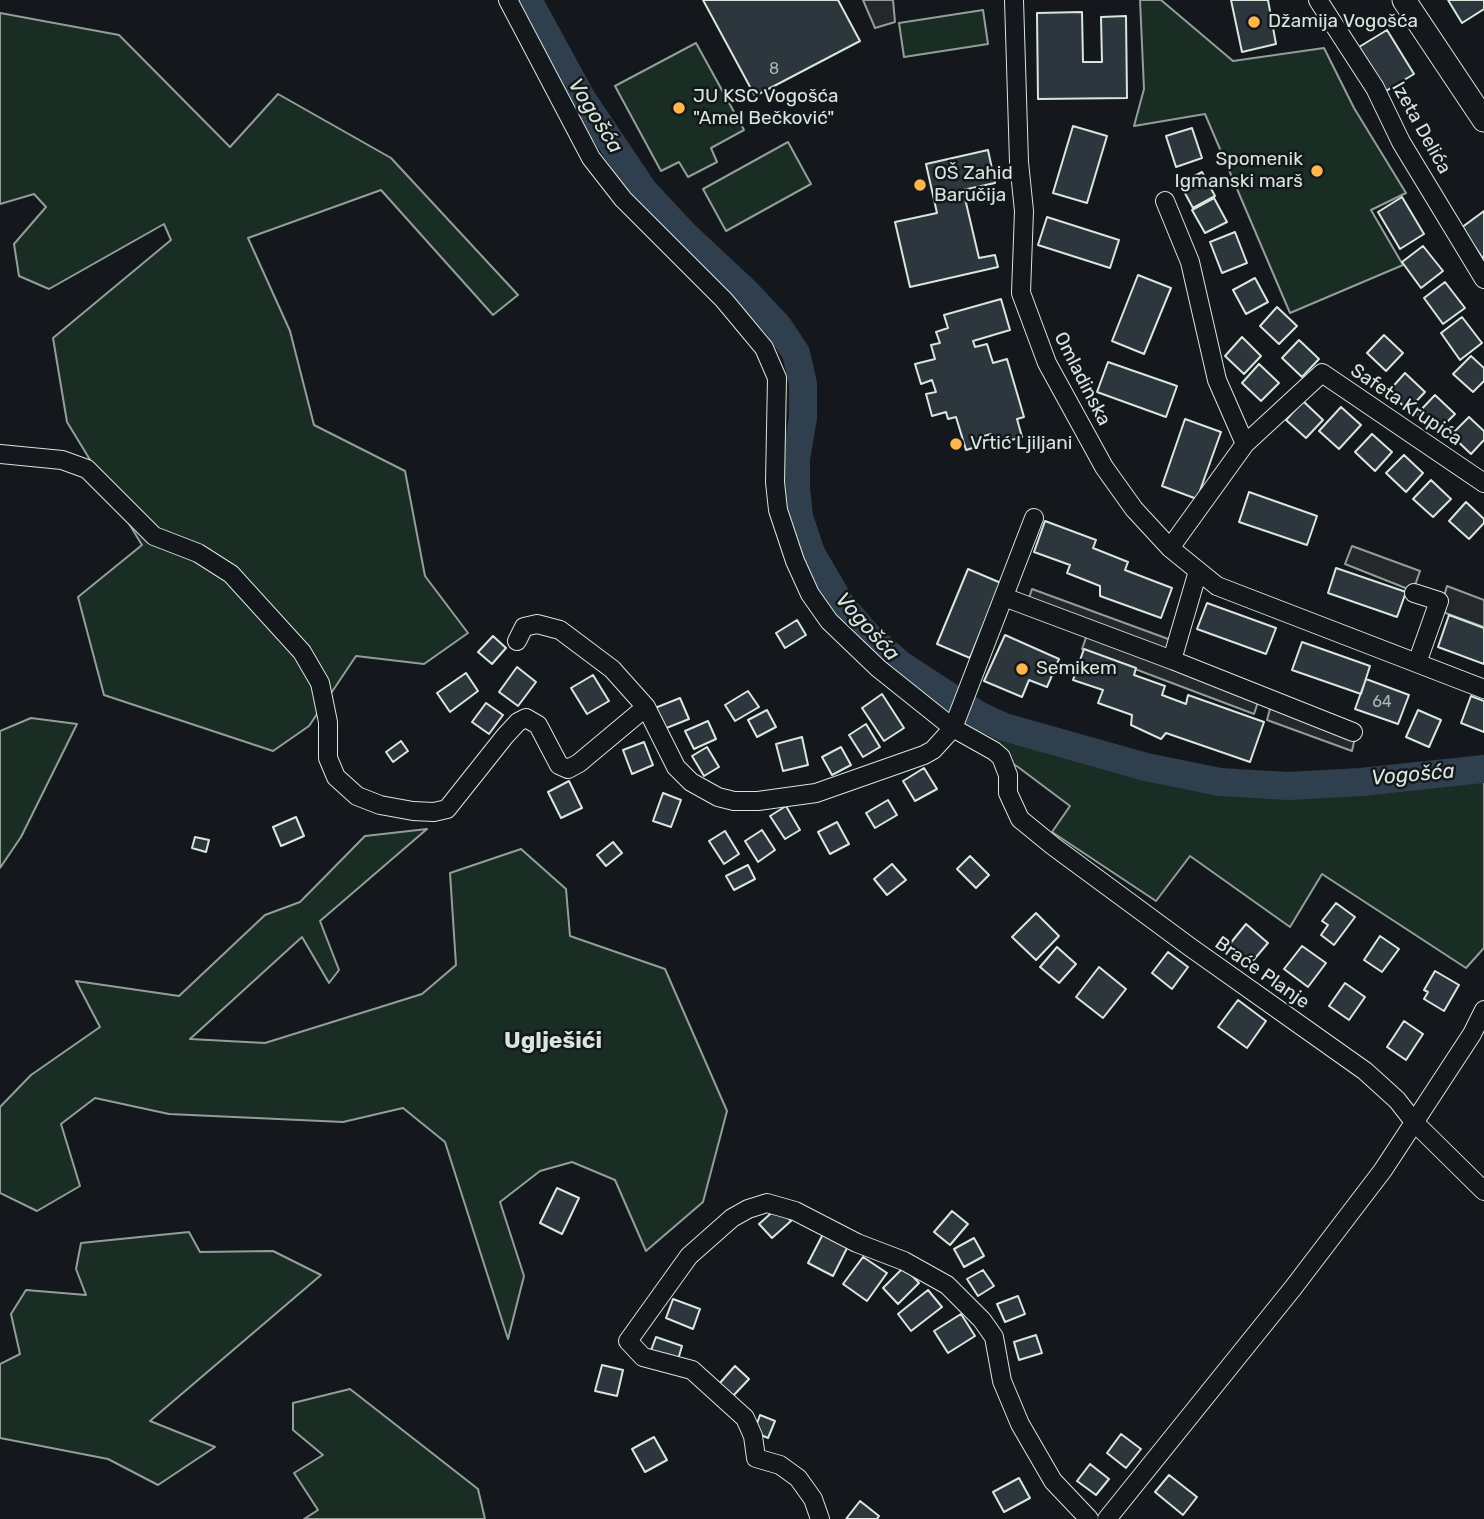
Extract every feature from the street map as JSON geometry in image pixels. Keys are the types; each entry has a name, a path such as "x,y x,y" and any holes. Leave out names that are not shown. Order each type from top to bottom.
{"main road":[{"path":"1404,0 1484,120"}],"street":[{"name":"Braće Planje","path":"508,0 591,158 623,199 723,300 764,348 777,378 775,482 778,510 795,561 810,594 829,621 878,668 1001,757 1008,775 1008,793 1020,819 1180,940 1365,1071 1397,1100 1415,1123 1484,1191"},
{"name":"Omladinska","path":"1014,0 1024,211 1021,293 1047,363 1104,467 1134,509 1170,548 1217,586 1484,689"},
{"name":"Izeta Delića","path":"1318,0 1375,88 1401,142 1484,279"},
{"path":"1165,201 1190,262 1217,380 1245,444"},
{"name":"Safeta Krupića","path":"1170,548 1245,444 1322,373 1484,483"},
{"path":"0,454 62,460 87,469 153,536 198,553 231,573 302,652 320,683 328,722 328,758 337,777 357,796 380,805 413,811 434,812 447,809 518,722 526,718 538,725 559,765 568,769 579,764 646,707"},
{"path":"517,641 523,627 537,624 560,630 612,669 646,707 676,766 691,782 718,797 734,801 758,801 816,793 933,750 955,722 1034,518"},
{"path":"1172,660 1198,571"},
{"path":"1414,593 1439,601 1417,663"},
{"path":"1004,597 1353,732"},
{"path":"1107,1519 1293,1288 1383,1170 1472,1034 1484,1010"},
{"path":"820,1519 813,1499 798,1478 780,1465 756,1458 753,1436 745,1418 692,1370 643,1357 628,1341 690,1256 732,1218 767,1203 795,1211 857,1243 904,1261 947,1285 982,1320 993,1336 1002,1381 1020,1424 1053,1481 1089,1519"}],"green space":[{"path":"1140,0 1161,0 1233,61 1324,48 1354,108 1406,193 1371,210 1403,265 1290,313 1205,114 1134,126 1144,89"},
{"path":"983,10 988,44 904,57 899,23"},
{"path":"0,13 119,35 230,147 278,94 391,158 518,295 493,315 381,190 248,238 290,331 314,425 405,471 425,576 468,633 424,664 356,656 309,726 273,751 104,695 78,597 142,545 67,422 53,338 171,240 164,224 49,289 19,276 14,244 46,207 34,194 0,204"},
{"name":"JU KSC Vogošća \"Amel Bečković\"","path":"696,43 744,130 711,148 717,162 688,177 679,162 661,171 615,86"},
{"path":"788,142 811,184 726,231 703,189"},
{"path":"827,583 842,606 868,636 901,665 978,715 1004,727 1146,767 1220,782 1288,786 1361,782 1484,769 1484,948 1466,968 1322,874 1290,927 1190,856 1156,901 1052,832 1070,806 1018,767 953,728 811,594"},
{"path":"31,718 77,724 21,837 0,868 0,731"},
{"path":"427,829 320,921 339,970 329,983 302,937 190,1039 265,1043 422,994 456,965 450,873 521,849 566,889 570,936 665,969 727,1111 703,1202 646,1251 615,1180 572,1162 540,1171 500,1202 524,1276 508,1339 445,1142 403,1108 343,1122 169,1114 95,1098 61,1124 80,1186 37,1211 0,1193 0,1107 31,1075 100,1027 76,981 179,996 265,915 300,902 365,836"},
{"path":"189,1232 200,1252 273,1251 321,1275 150,1421 215,1447 158,1485 108,1459 0,1438 0,1364 20,1354 11,1314 26,1290 86,1295 76,1269 81,1243"},
{"path":"350,1389 478,1489 485,1519 304,1519 318,1510 294,1473 323,1455 293,1430 293,1403"}],"shaded area":[{"path":"863,0 893,0 895,22 875,28"},
{"path":"1352,546 1420,571 1413,591 1345,564"},
{"path":"1447,586 1484,600 1484,627 1440,611"},
{"path":"1032,589 1171,640 1169,654 1028,601"},
{"path":"1088,632 1259,699 1254,714 1082,649"},
{"path":"1271,705 1355,737 1352,751 1267,720"}],"building":[{"name":"JU KSC Vogošća \"Amel Bečković\"","path":"703,0 838,0 860,41 755,96"},
{"name":"Džamija Vogošća","path":"1231,0 1268,0 1276,44 1242,52"},
{"path":"1448,0 1484,0 1484,9 1462,23"},
{"path":"1082,12 1083,62 1102,62 1101,17 1126,16 1127,98 1038,99 1037,13"},
{"path":"1387,30 1414,74 1386,91 1359,47"},
{"path":"1073,126 1107,136 1087,203 1053,193"},
{"path":"1192,128 1202,158 1176,167 1166,136"},
{"path":"988,150 995,183 963,190 979,258 995,255 998,267 910,287 895,222 937,213 926,164"},
{"path":"1202,172 1215,196 1193,208 1180,184"},
{"path":"1402,197 1424,234 1400,249 1378,212"},
{"path":"1214,198 1227,222 1205,233 1192,210"},
{"path":"1484,211 1484,260 1461,228"},
{"path":"1047,217 1119,240 1110,268 1038,245"},
{"path":"1235,232 1247,263 1222,273 1210,242"},
{"path":"1423,246 1443,271 1421,288 1402,262"},
{"path":"1138,275 1171,288 1144,354 1112,341"},
{"path":"1255,278 1268,302 1246,314 1233,290"},
{"path":"1445,282 1465,308 1443,324 1424,298"},
{"path":"1001,299 1010,330 973,341 975,347 987,344 993,363 1007,359 1024,417 1017,419 1022,437 994,445 991,434 984,436 986,444 966,450 956,417 948,419 946,412 932,416 926,394 936,392 932,380 921,384 915,364 935,359 931,345 940,343 936,332 948,328 944,315"},
{"path":"1277,307 1297,326 1279,344 1260,326"},
{"path":"1462,317 1482,343 1460,360 1441,333"},
{"path":"1384,335 1403,353 1386,371 1367,353"},
{"path":"1242,337 1261,356 1244,374 1225,356"},
{"path":"1299,340 1319,359 1302,377 1282,358"},
{"path":"1471,356 1484,368 1484,381 1473,392 1453,374"},
{"path":"1108,362 1177,386 1166,417 1097,392"},
{"path":"1259,364 1279,383 1261,401 1242,383"},
{"path":"1405,373 1425,392 1408,410 1388,392"},
{"path":"1435,395 1455,414 1437,432 1417,414"},
{"path":"1303,401 1323,420 1306,438 1286,420"},
{"path":"1341,407 1361,425 1339,449 1319,431"},
{"path":"1469,417 1484,431 1484,440 1471,454 1451,435"},
{"path":"1185,419 1221,432 1197,499 1162,486"},
{"path":"1372,434 1392,452 1375,471 1355,452"},
{"path":"1404,455 1423,473 1406,492 1386,473"},
{"path":"1431,480 1451,499 1433,517 1413,499"},
{"path":"1249,492 1317,516 1307,545 1239,522"},
{"path":"1466,502 1484,519 1484,523 1469,539 1449,521"},
{"path":"1045,521 1096,540 1093,548 1128,562 1125,570 1172,588 1161,618 1100,596 1100,586 1067,573 1070,565 1034,552"},
{"path":"1336,568 1406,592 1397,617 1328,593"},
{"path":"968,569 1001,583 970,658 937,644"},
{"path":"1207,603 1276,628 1266,654 1197,629"},
{"path":"1449,615 1484,628 1484,664 1438,647"},
{"path":"797,620 806,635 785,648 776,633"},
{"name":"Semikem","path":"1005,635 1059,659 1047,687 1029,680 1022,697 984,681"},
{"path":"493,636 506,648 492,664 478,652"},
{"path":"1302,642 1370,666 1361,694 1292,670"},
{"path":"1084,649 1136,668 1134,675 1165,686 1162,695 1186,704 1188,695 1264,722 1250,762 1166,733 1161,739 1131,725 1132,715 1098,703 1103,690 1073,680"},
{"path":"517,667 536,682 518,706 499,692"},
{"path":"466,673 478,691 450,712 437,693"},
{"path":"593,675 609,701 587,714 571,688"},
{"path":"1366,679 1409,695 1398,724 1355,709"},
{"path":"748,691 759,707 735,721 725,705"},
{"path":"882,694 904,728 884,741 862,708"},
{"path":"1471,696 1484,701 1484,732 1461,723"},
{"path":"680,698 689,719 664,729 655,708"},
{"path":"486,703 503,715 489,734 472,722"},
{"path":"767,710 776,727 757,737 748,720"},
{"path":"1418,710 1441,720 1429,747 1406,737"},
{"path":"708,721 716,739 694,749 685,731"},
{"path":"866,724 880,747 863,757 849,735"},
{"path":"802,737 808,765 783,771 776,744"},
{"path":"401,741 408,751 393,762 386,752"},
{"path":"644,742 653,765 632,774 623,750"},
{"path":"707,747 719,767 704,776 692,756"},
{"path":"841,747 851,765 832,775 822,757"},
{"path":"924,768 937,789 915,801 903,781"},
{"path":"569,781 582,808 561,818 548,792"},
{"path":"663,793 681,800 671,827 653,821"},
{"path":"888,800 897,815 875,828 866,813"},
{"path":"786,806 800,830 785,839 770,816"},
{"path":"296,817 304,836 281,846 273,827"},
{"path":"837,822 849,844 830,854 818,832"},
{"path":"762,830 775,850 758,862 745,841"},
{"path":"725,831 739,854 724,864 709,841"},
{"path":"195,837 209,840 206,852 192,848"},
{"path":"613,842 622,853 606,866 597,855"},
{"path":"970,856 989,875 976,888 957,869"},
{"path":"892,864 906,880 887,895 874,879"},
{"path":"748,865 755,879 734,890 726,876"},
{"path":"1336,903 1355,917 1334,945 1321,935 1328,925 1322,921"},
{"path":"1036,913 1059,936 1036,960 1012,937"},
{"path":"1246,924 1268,943 1251,963 1229,945"},
{"path":"1380,936 1399,949 1382,972 1364,960"},
{"path":"1302,946 1326,963 1308,987 1284,969"},
{"path":"1057,947 1076,964 1059,983 1040,967"},
{"path":"1168,952 1188,967 1172,989 1152,973"},
{"path":"1099,967 1126,989 1103,1018 1076,997"},
{"path":"1435,971 1459,985 1444,1011 1424,999 1428,992 1424,990"},
{"path":"1345,983 1365,997 1349,1020 1329,1006"},
{"path":"1238,1000 1266,1021 1247,1048 1218,1027"},
{"path":"1404,1021 1423,1034 1406,1060 1387,1047"},
{"path":"557,1188 579,1198 562,1234 540,1223"},
{"path":"778,1207 791,1221 772,1238 759,1224"},
{"path":"952,1211 968,1224 950,1245 934,1232"},
{"path":"823,1234 848,1246 833,1276 808,1263"},
{"path":"974,1238 984,1256 964,1267 954,1249"},
{"path":"863,1257 887,1273 867,1301 843,1284"},
{"path":"904,1267 919,1283 898,1304 883,1288"},
{"path":"983,1270 994,1286 978,1296 967,1279"},
{"path":"928,1290 942,1307 911,1331 898,1314"},
{"path":"1018,1296 1025,1314 1005,1322 997,1304"},
{"path":"673,1299 700,1309 693,1329 666,1318"},
{"path":"961,1314 975,1336 948,1353 934,1331"},
{"path":"1036,1335 1042,1353 1019,1360 1014,1342"},
{"path":"656,1337 682,1346 677,1363 650,1353"},
{"path":"602,1365 623,1370 617,1396 595,1391"},
{"path":"735,1366 749,1379 733,1396 719,1384"},
{"path":"760,1415 775,1421 768,1438 754,1432"},
{"path":"1121,1434 1141,1449 1126,1468 1107,1453"},
{"path":"654,1437 667,1460 645,1472 632,1449"},
{"path":"1090,1464 1109,1479 1096,1495 1077,1481"},
{"path":"1169,1475 1197,1497 1183,1515 1155,1492"},
{"path":"1019,1478 1030,1498 1004,1512 993,1492"},
{"path":"860,1501 879,1516 877,1519 846,1519"}],"waterway":[{"name":"Vogošća","path":"528,0 582,99 644,191 778,326 796,353 803,384 803,418 796,459 796,488 799,517 811,553 842,606 868,636 901,665 978,715 1004,727 1146,767 1220,782 1288,786 1361,782 1484,769"}],"place":[{"name":"Džamija Vogošća","path":"1254,22"},
{"name":"JU KSC Vogošća \"Amel Bečković\"","path":"679,108"},
{"name":"Spomenik Igmanski marš","path":"1317,171"},
{"name":"OŠ Zahid Baručija","path":"920,185"},
{"name":"Vrtić Ljiljani","path":"956,444"},
{"name":"Semikem","path":"1022,669"}],"district":[{"name":"Uglješići","path":"553,1041"}]}
